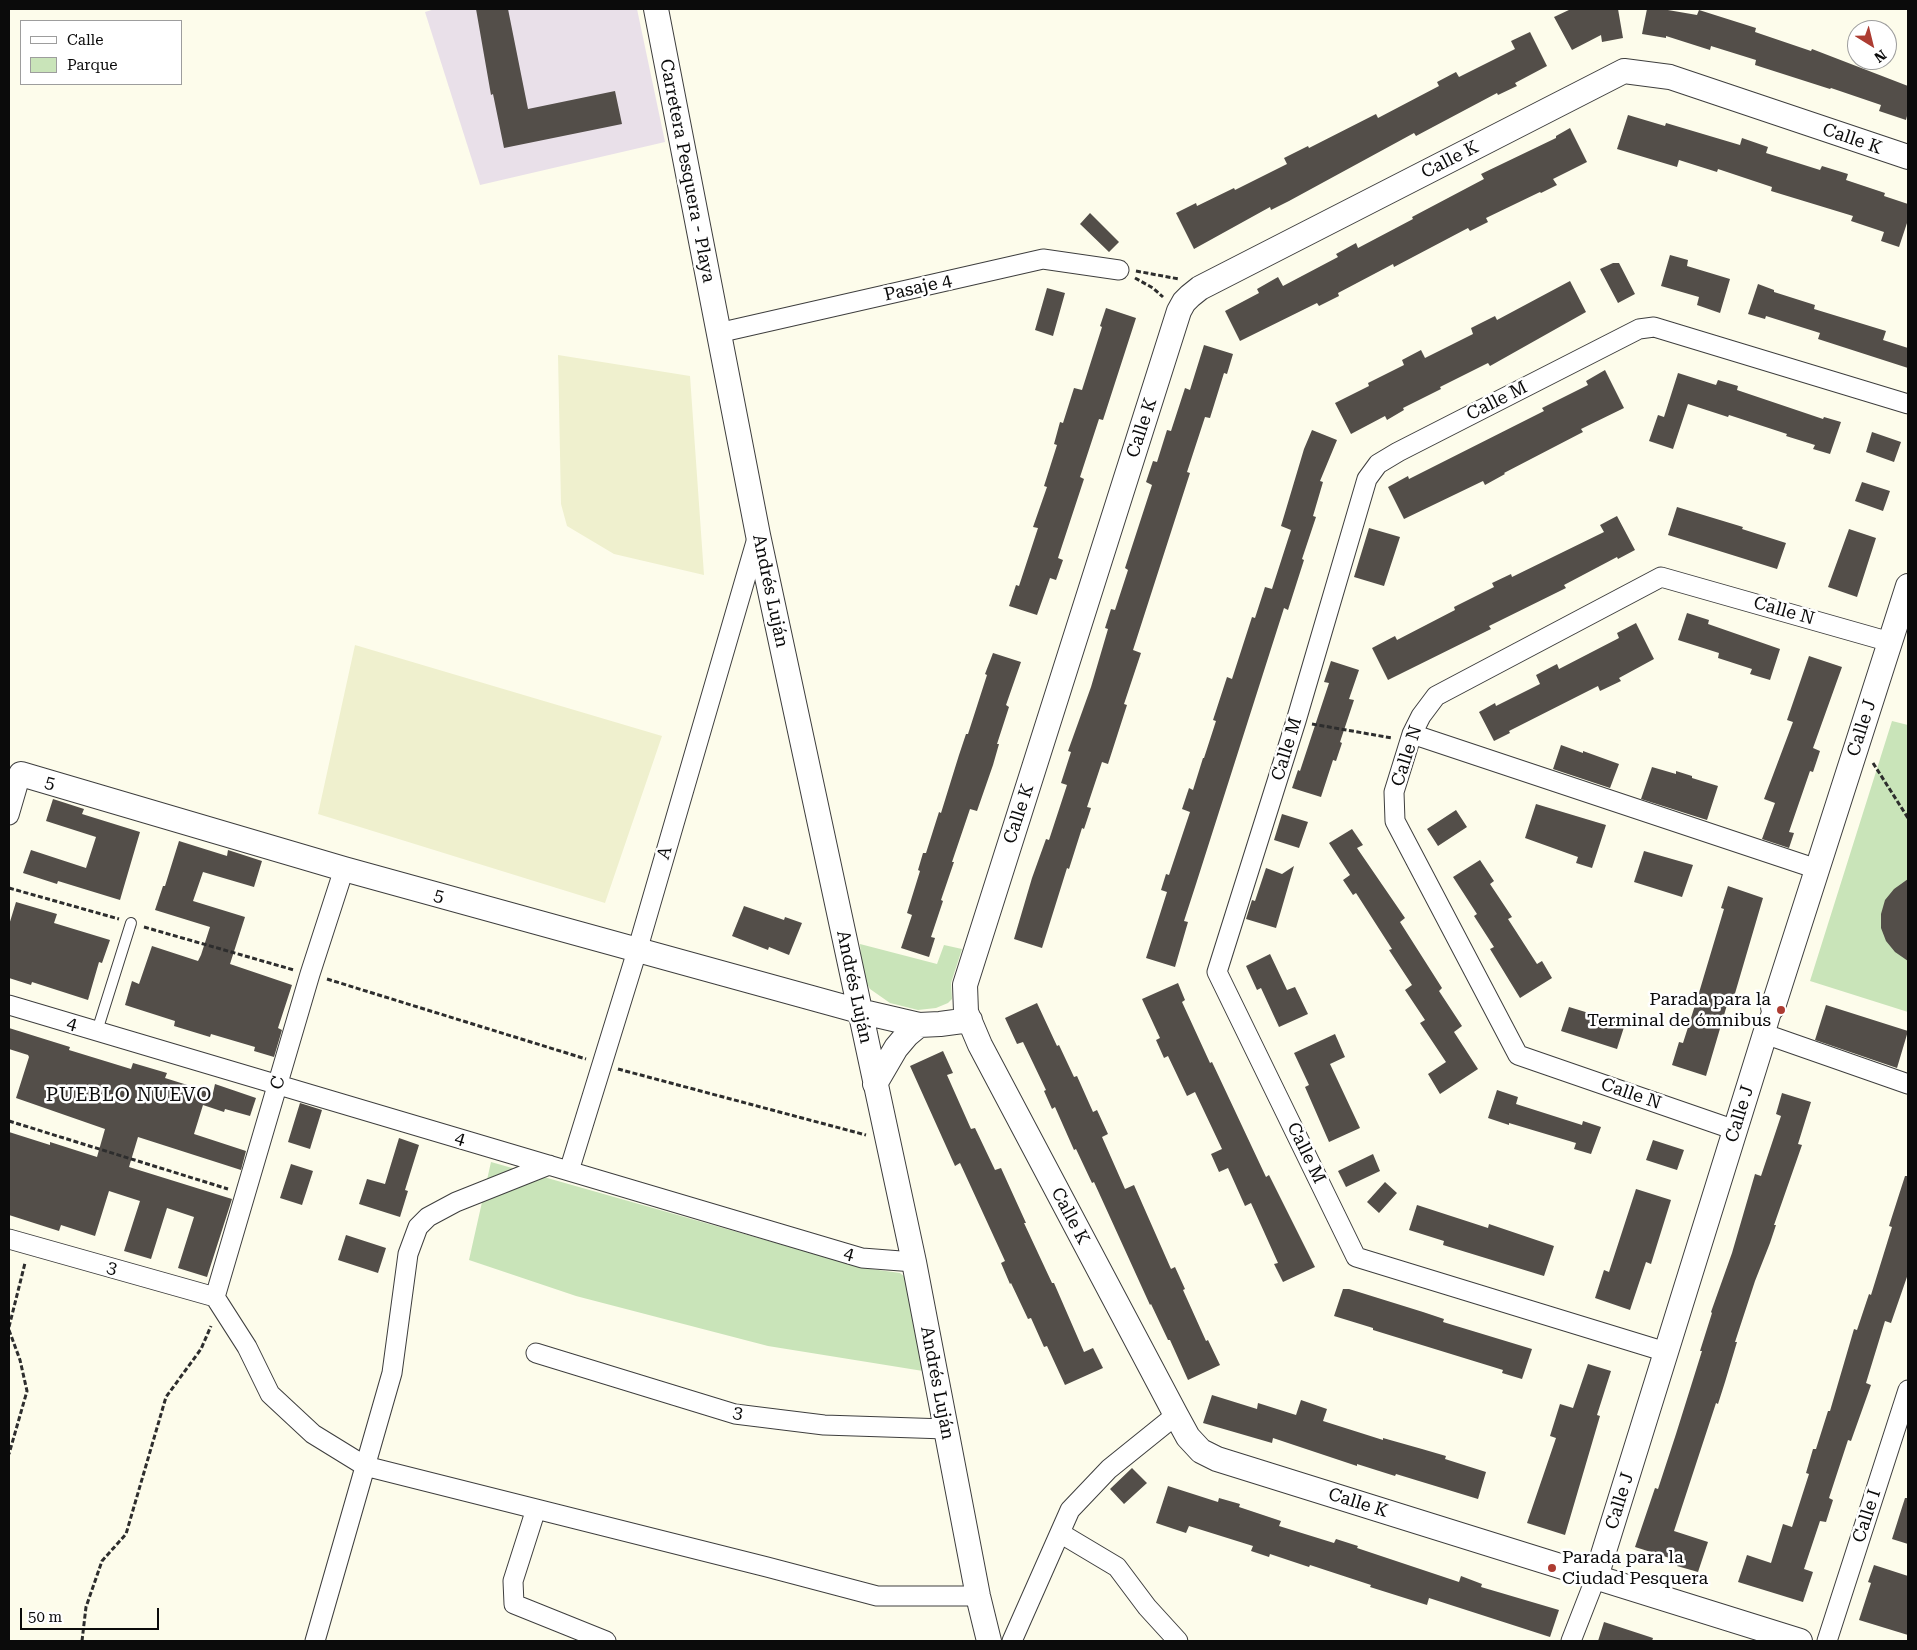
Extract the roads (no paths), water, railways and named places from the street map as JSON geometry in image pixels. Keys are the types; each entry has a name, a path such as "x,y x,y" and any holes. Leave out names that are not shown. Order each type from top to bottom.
{"street":[{"name":"Carretera Pesquera - Playa","path":"656,9 718,333"},
{"name":"Calle K","path":"1800,1641 1217,1459 1201,1451 1188,1437 1176,1416 980,1045 966,1012 965,985 1178,311 1184,302 1200,288 1624,71 1670,77 1908,158"},
{"name":"Pasaje 4","path":"718,333 1043,259 1119,270"},
{"name":"Calle M","path":"1666,1352 1356,1257 1217,972 1296,721 1368,479 1378,464 1406,447 1639,329 1654,327 1908,404"},
{"name":"Andrés Luján","path":"718,333 758,535 914,1262 978,1596 989,1641"},
{"name":"A","path":"569,1171 637,951 758,535"},
{"name":"Calle N","path":"1736,1130 1518,1055 1396,821 1394,792 1411,738 1421,716 1436,696 1661,577 1890,642"},
{"name":"Calle J","path":"1571,1641 1596,1578 1765,1034 1908,586"},
{"path":"1411,738 1817,869"},
{"name":"5","path":"21,774 344,869 859,1011 919,1025 970,1020"},
{"path":"9,815 21,774"},
{"name":"C","path":"218,1301 245,1194 310,974 344,869"},
{"name":"4","path":"9,1005 862,1258 914,1262"},
{"path":"875,1084 896,1048 919,1025"},
{"path":"1765,1034 1908,1084"},
{"path":"315,1641 392,1373 408,1254 418,1227 428,1217 456,1202 549,1165"},
{"name":"3","path":"9,1239 218,1301"},
{"path":"218,1301 246,1347 270,1394 313,1434 365,1466 877,1596 978,1596"},
{"name":"3","path":"536,1353 735,1414 824,1425 946,1429"},
{"name":"Calle I","path":"1827,1641 1908,1390"},
{"path":"1012,1641 1070,1510 1109,1469 1176,1416"},
{"path":"536,1509 513,1581 514,1604 606,1641"},
{"path":"1060,1533 1117,1567 1147,1608 1178,1641"}],"lane":[{"path":"97,1031 131,923"}],"place":[{"name":"Parada para la Terminal de ómnibus","path":"1781,1010"},
{"name":"Parada para la Ciudad Pesquera","path":"1552,1568"}],"district":[{"name":"PUEBLO NUEVO","path":"129,1095"}]}
